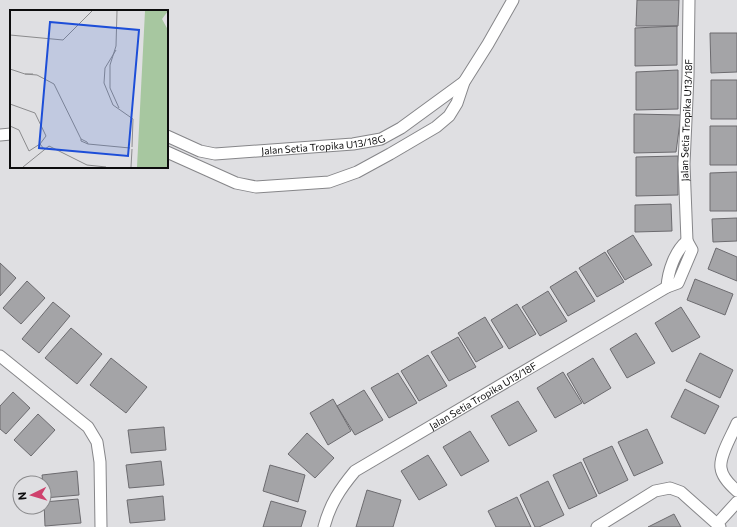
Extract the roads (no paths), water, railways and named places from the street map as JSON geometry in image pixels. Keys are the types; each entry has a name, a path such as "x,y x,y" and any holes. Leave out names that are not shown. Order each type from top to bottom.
{"street":[{"path":"168,152 236,183 256,187 329,182 357,172 436,127 448,116 457,103 464,82 513,0"},
{"name":"Jalan Setia Tropika U13/18F","path":"324,527 328,511 341,487 355,471 667,287 668,276 681,246 688,241 684,164 688,76 688,0"},
{"name":"Jalan Setia Tropika U13/18G","path":"168,136 200,150 215,154 352,144 381,139 401,128 464,82"},
{"path":"0,135 10,134"},
{"path":"0,356 88,427 96,442 100,462 101,527"},
{"path":"737,423 721,459 721,469 727,481 737,491"},
{"path":"597,527 655,491 670,488 681,492 718,525 737,502"}]}
